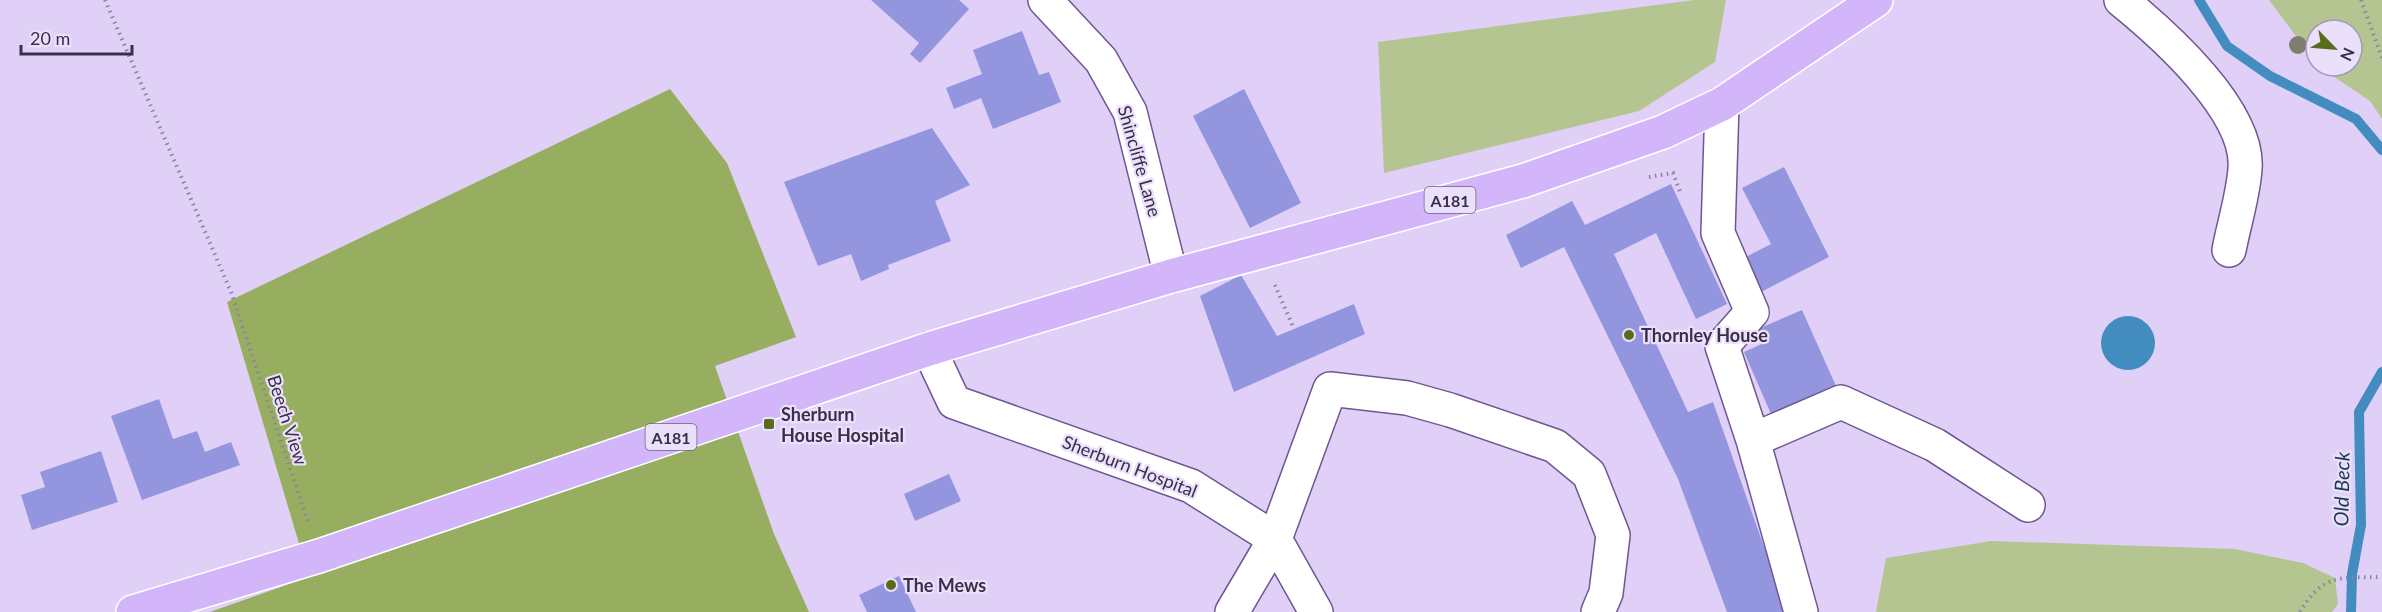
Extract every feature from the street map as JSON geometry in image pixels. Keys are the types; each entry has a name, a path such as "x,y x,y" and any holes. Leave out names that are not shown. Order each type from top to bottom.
{"main road":[{"name":"A181","path":"134,612 320,556 929,349 1171,276 1523,181 1663,132 1722,104 1876,0"}],"street":[{"name":"Shincliffe Lane","path":"1045,0 1101,60 1130,112 1171,276"},
{"path":"2121,0 2154,27 2226,107 2243,141 2246,168 2229,250"},
{"path":"1722,104 1718,233 1752,312 1722,346 1753,440 1801,612"},
{"name":"Sherburn Hospital","path":"929,349 954,402 1191,486 1275,539 1316,612"},
{"path":"1232,612 1275,539 1330,389 1407,398 1554,446 1589,474 1613,535 1606,593 1598,612"},
{"path":"1753,440 1841,402 1935,445 2028,505"}],"path":[{"name":"Beech View","path":"105,0 231,292 320,556"},
{"path":"2361,0 2382,58"},
{"path":"1637,180 1673,173 1682,194"},
{"path":"1259,252 1294,329"},
{"path":"2300,612 2309,596 2335,578 2382,577"}],"green space":[{"path":"1694,0 1726,0 1715,62 1639,111 1384,173 1378,42"},
{"path":"2269,0 2382,0 2382,119 2370,101 2336,78 2364,78 2364,18 2304,18 2304,47"},
{"path":"670,89 727,163 796,337 715,366 774,534 809,612 210,612 309,577 227,302"},
{"path":"1991,541 2235,549 2303,563 2335,578 2338,604 2332,612 1876,612 1886,558"}],"water":[{"path":"2123,316 2133,316 2143,320 2151,328 2155,343 2151,358 2143,366 2133,370 2123,370 2113,366 2105,358 2101,348 2101,338 2105,328 2113,320"}],"building":[{"path":"871,0 959,0 969,9 920,63 910,54 919,43"},
{"path":"1022,31 1039,75 1049,72 1061,102 993,129 981,98 954,109 946,88 982,74 973,50"},
{"path":"1244,89 1301,203 1250,228 1193,116"},
{"path":"932,128 970,185 935,201 951,241 888,265 889,269 861,281 851,254 818,266 784,182"},
{"path":"1784,167 1829,257 1757,294 1740,260 1771,244 1742,188"},
{"name":"Thornley House","path":"1671,184 1727,304 1696,319 1656,233 1614,254 1688,412 1713,402 1787,612 1727,612 1678,479 1564,247 1521,268 1506,235 1572,201 1585,225"},
{"path":"1241,275 1277,336 1354,304 1365,334 1234,392 1200,296"},
{"path":"1802,310 1836,386 1771,414 1744,352 1764,343 1758,329"},
{"path":"159,399 173,439 197,431 205,452 231,442 240,465 142,500 111,416"},
{"path":"101,451 118,502 32,530 21,495 45,487 40,472"},
{"path":"949,474 961,501 915,521 904,494"},
{"name":"The Mews","path":"899,576 916,612 867,612 859,595"}],"waterway":[{"name":"Old Beck","path":"2199,0 2227,46 2270,76 2356,119 2382,150"},
{"name":"Old Beck","path":"2351,612 2352,574 2361,525 2359,412 2382,372"}],"place":[{"name":"Thornley House","path":"1629,335"},
{"name":"Sherburn House Hospital","path":"769,424"},
{"name":"The Mews","path":"891,585"}]}
